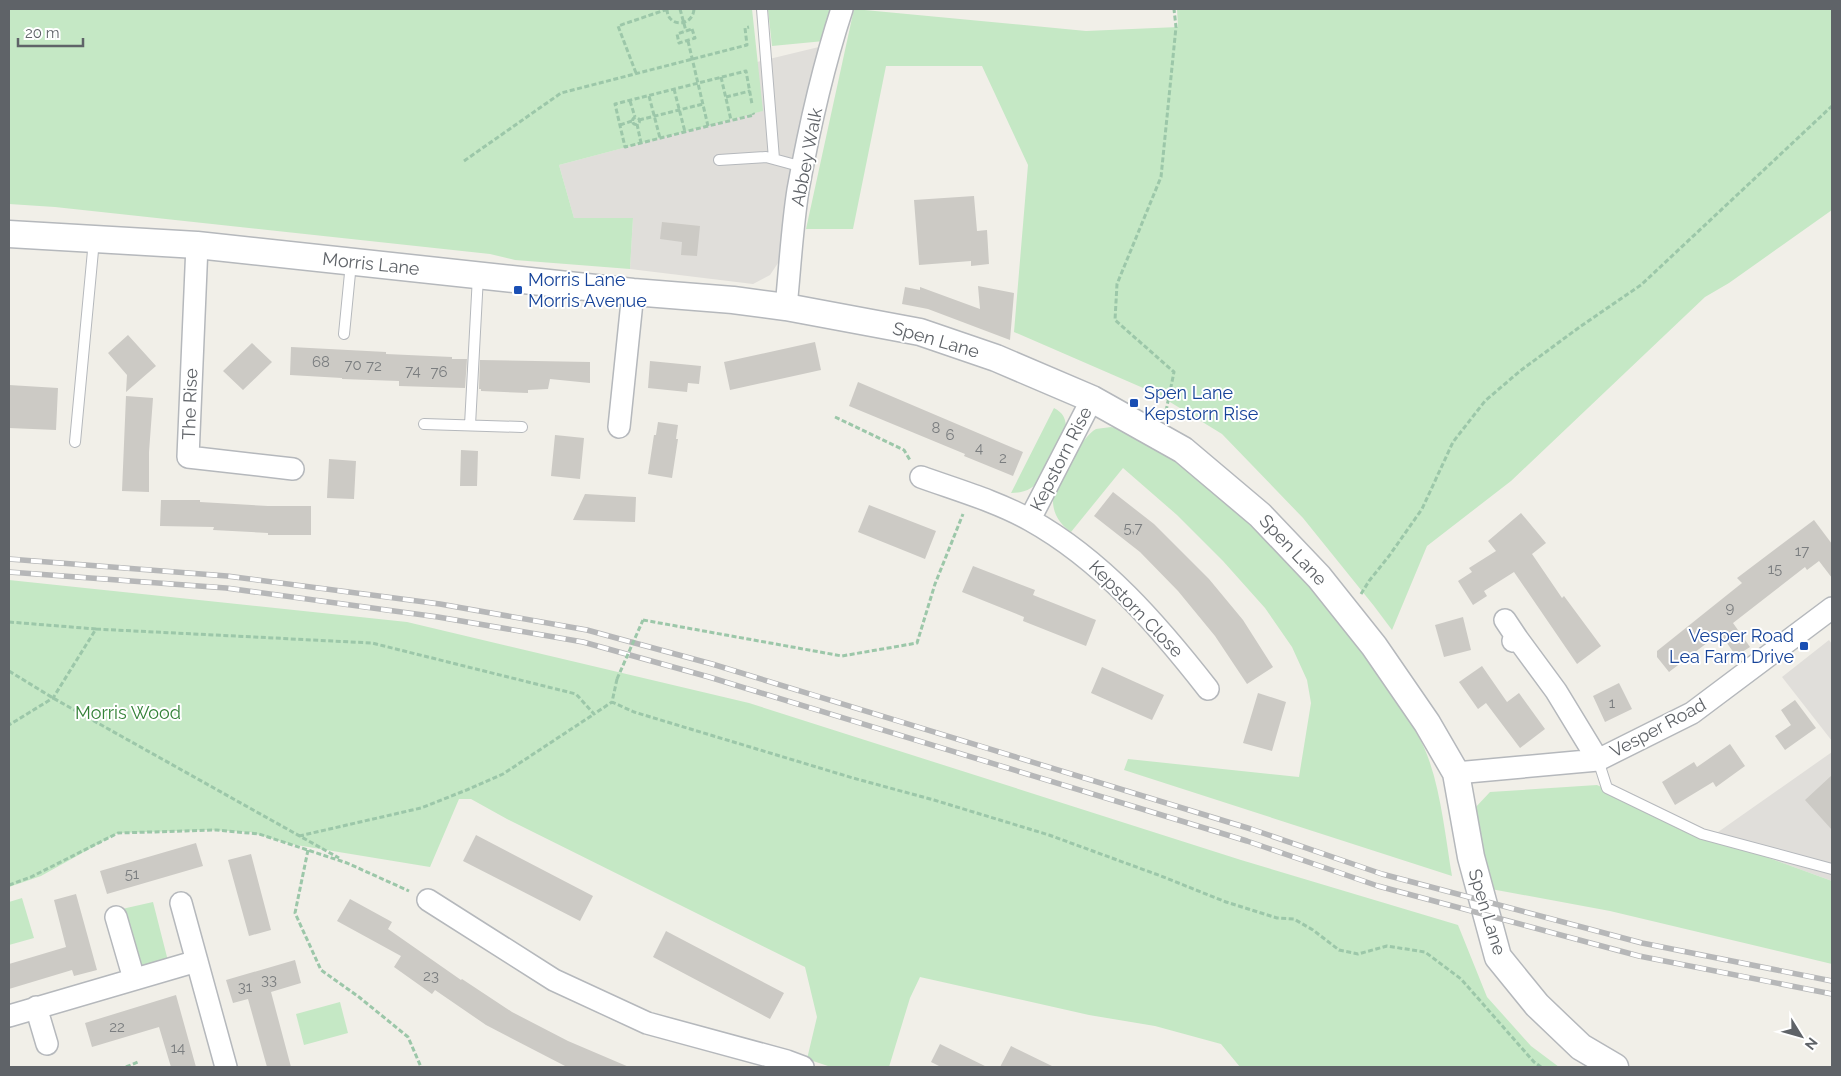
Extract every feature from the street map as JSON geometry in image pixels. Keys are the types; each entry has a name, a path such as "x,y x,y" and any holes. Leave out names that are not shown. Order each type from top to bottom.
{"street":[{"name":"Abbey Walk","path":"786,307 798,191 834,32 842,9"},
{"name":"Morris Lane","path":"9,234 197,246 633,292 732,300"},
{"name":"The Rise","path":"197,246 188,457 293,469"},
{"path":"619,427 633,292"},
{"name":"Spen Lane","path":"732,300 786,307 920,332 996,358 1092,399 1183,450 1260,515 1319,577 1374,646 1427,723 1456,773 1471,857 1498,956 1537,1004 1581,1047 1615,1067"},
{"name":"Kepstorn Rise","path":"1030,519 1092,399"},
{"name":"Kepstorn Close","path":"921,477 999,504 1030,519 1081,553 1119,587 1180,654 1208,689"},
{"name":"Vesper Road","path":"1456,773 1598,760 1692,713 1832,608"},
{"path":"1505,620 1515,639 1556,691 1598,760"},
{"path":"428,900 554,980 647,1023 804,1067"},
{"path":"182,903 226,1067"},
{"path":"116,917 134,979"},
{"path":"9,1016 197,961"},
{"path":"36,1008 47,1044"}],"lane":[{"path":"762,9 774,159"},
{"path":"719,160 766,157 803,167"},
{"path":"75,442 94,240"},
{"path":"344,334 351,262"},
{"path":"470,425 478,275"},
{"path":"424,424 522,427"},
{"path":"1598,760 1607,788 1702,834 1832,869"}],"path":[{"path":"636,73 618,26 667,9 671,20 675,23 684,23 691,18 694,9"},
{"path":"680,9 686,31"},
{"path":"1166,411 1174,372 1115,320 1117,284 1161,177 1176,27 1174,9"},
{"path":"464,162 561,92 747,45 745,28"},
{"path":"692,29 695,38 679,43 677,34 686,31 692,29"},
{"path":"688,41 708,126"},
{"path":"746,71 754,114 625,147 615,104 721,77 746,71"},
{"path":"721,77 731,120"},
{"path":"674,89 685,132"},
{"path":"726,97 750,91"},
{"path":"649,96 660,138"},
{"path":"630,100 635,117 638,117 639,120"},
{"path":"641,143 637,124 639,120 703,104"},
{"path":"1362,592 1368,581 1389,556 1422,508 1453,442 1485,401 1520,371 1641,285 1832,106"},
{"path":"632,122 635,117"},
{"path":"620,125 632,122 637,124"},
{"path":"835,417 904,450 921,477"},
{"path":"299,836 421,808 503,774 612,702 617,679 642,620 842,656 917,644 936,584 970,495"},
{"path":"9,622 96,629 372,643 576,694 594,714"},
{"path":"9,725 52,698 96,629"},
{"path":"9,671 52,698 346,863"},
{"path":"612,702 634,712 853,778 934,800 1049,836 1161,876 1226,902 1277,918 1294,919 1313,930 1338,950 1358,954 1387,946 1425,952 1462,979 1534,1062 1541,1067"},
{"path":"9,885 31,877 118,833 216,830 259,834 308,850 346,863 428,900"},
{"path":"308,850 295,913 321,970 359,997 408,1037 421,1067"},
{"path":"126,1067 138,1062"}],"shaded area":[{"path":"823,46 780,260 770,275 753,284 630,269 633,218 574,218 559,165 762,111 757,62"},
{"path":"1829,640 1832,644 1832,741 1782,677"},
{"path":"1832,752 1832,881 1711,837"}],"green space":[{"path":"9,9 752,9 763,111 559,165 574,218 633,218 630,269 515,260 490,254 55,207 9,204"},
{"path":"768,9 831,9 824,41 772,46"},
{"path":"854,9 1086,31 1178,27 1177,9 1832,9 1832,210 1729,283 1705,297 1511,481 1427,546 1392,630 1303,518 1222,434 1157,394 1014,332 1028,165 982,66 886,66 853,229 806,229"},
{"path":"1054,408 1063,416 1066,426 1051,460 1036,484 1021,492 1011,493"},
{"path":"1111,427 1136,436 1174,460 1200,479 1248,521 1292,566 1353,639 1381,677 1422,743 1438,791 1452,876 1124,770 1128,759 1299,777 1311,703 1307,680 1292,647 1265,608 1223,561 1177,515 1123,468 1071,532 1059,520 1053,503 1062,475 1083,441 1090,434 1096,429"},
{"name":"Morris Wood","path":"9,580 407,622 749,703 1241,860 1458,925 1487,997 1531,1046 1559,1067 1240,1067 1221,1044 1155,1026 1089,1015 920,977 910,998 889,1067 831,1067 807,1059 817,1017 805,967 507,819 471,799 459,799 430,867 290,844 250,832 207,830 118,833 41,876 9,887"},
{"path":"1597,785 1711,837 1832,881 1832,964 1610,911 1491,889 1474,809 1490,792"},
{"path":"22,898 34,938 9,945 9,902"},
{"path":"153,902 168,961 137,970 122,909"},
{"path":"340,1002 348,1033 304,1045 296,1014"}],"building":[{"path":"974,196 977,231 987,230 989,264 971,266 971,261 919,265 914,200"},
{"path":"662,222 700,226 697,256 681,255 682,242 660,239"},
{"path":"978,286 1014,293 1010,340 928,309 902,304 905,287 920,290 920,287 980,309"},
{"path":"128,335 156,366 126,392 127,375 108,353"},
{"path":"815,342 821,370 730,390 724,362"},
{"path":"252,343 272,362 243,390 223,371"},
{"path":"291,347 467,359 465,388 399,386 399,381 290,375"},
{"path":"480,360 590,362 590,383 550,379 548,389 528,390 528,393 481,391 479,389"},
{"path":"650,361 701,366 699,384 688,383 687,392 648,388"},
{"path":"858,382 1023,452 1013,476 849,406"},
{"path":"9,385 58,388 56,430 9,428"},
{"path":"126,396 153,398 149,452 149,492 122,491"},
{"path":"658,422 678,425 676,439 678,439 672,478 648,474"},
{"path":"555,435 584,438 580,479 551,476"},
{"path":"461,450 478,451 477,486 460,486"},
{"path":"329,459 356,461 354,499 327,498"},
{"path":"1113,492 1154,524 1209,579 1243,620 1273,667 1247,684 1215,636 1178,591 1140,552 1094,516"},
{"path":"585,494 636,497 635,522 573,520"},
{"path":"161,500 200,500 200,502 268,506 311,506 311,535 268,535 268,533 213,530 214,527 160,526"},
{"path":"869,505 936,531 925,559 858,532"},
{"path":"1521,513 1546,543 1532,554 1562,598 1564,596 1601,646 1577,664 1514,572 1484,591 1487,596 1473,605 1458,581 1472,572 1469,568 1496,551 1488,541"},
{"path":"1814,520 1832,544 1832,578 1819,561 1807,570 1805,567 1733,623 1750,647 1736,656 1720,633 1669,672 1657,657 1657,651 1742,583 1737,578"},
{"path":"973,566 1035,590 1033,595 1096,620 1086,646 1023,621 1024,617 962,592"},
{"path":"1463,617 1471,650 1444,657 1435,625"},
{"path":"1482,666 1507,702 1519,693 1545,729 1520,748 1486,703 1478,709 1459,682"},
{"path":"1102,667 1164,695 1152,720 1091,693"},
{"path":"1619,683 1632,709 1605,722 1593,696"},
{"path":"1258,693 1286,702 1272,751 1243,743"},
{"path":"1795,700 1816,728 1785,750 1775,736 1791,725 1781,710"},
{"path":"1730,744 1745,766 1716,787 1713,782 1675,805 1662,782 1694,762 1697,767"},
{"path":"1832,775 1832,830 1805,800"},
{"path":"476,835 593,896 580,921 463,861"},
{"path":"196,843 203,866 107,894 100,871"},
{"path":"251,854 271,930 249,936 228,860"},
{"path":"76,894 97,970 74,976 72,970 9,989 9,964 66,947 54,900"},
{"path":"350,899 392,922 388,929 461,980 512,1012 568,1041 629,1067 567,1067 486,1025 435,990 432,994 394,967 401,956 337,921"},
{"path":"666,931 784,993 770,1019 653,957"},
{"path":"295,960 301,983 271,992 291,1067 267,1067 248,999 233,1003 226,980"},
{"path":"176,995 196,1067 171,1067 159,1027 92,1047 85,1023"},
{"path":"940,1044 987,1067 941,1067 931,1062"},
{"path":"1011,1046 1054,1067 1000,1067"}],"railway":[{"path":"9,559 227,576 440,604 587,630 712,664 1251,829 1382,874 1642,943 1832,981"},
{"path":"9,572 226,588 438,617 583,642 709,677 1247,841 1378,886 1639,956 1832,994"}],"place":[{"name":"Morris Lane Morris Avenue","path":"518,290"},
{"name":"Spen Lane Kepstorn Rise","path":"1134,403"},
{"name":"Vesper Road Lea Farm Drive","path":"1804,646"}]}
